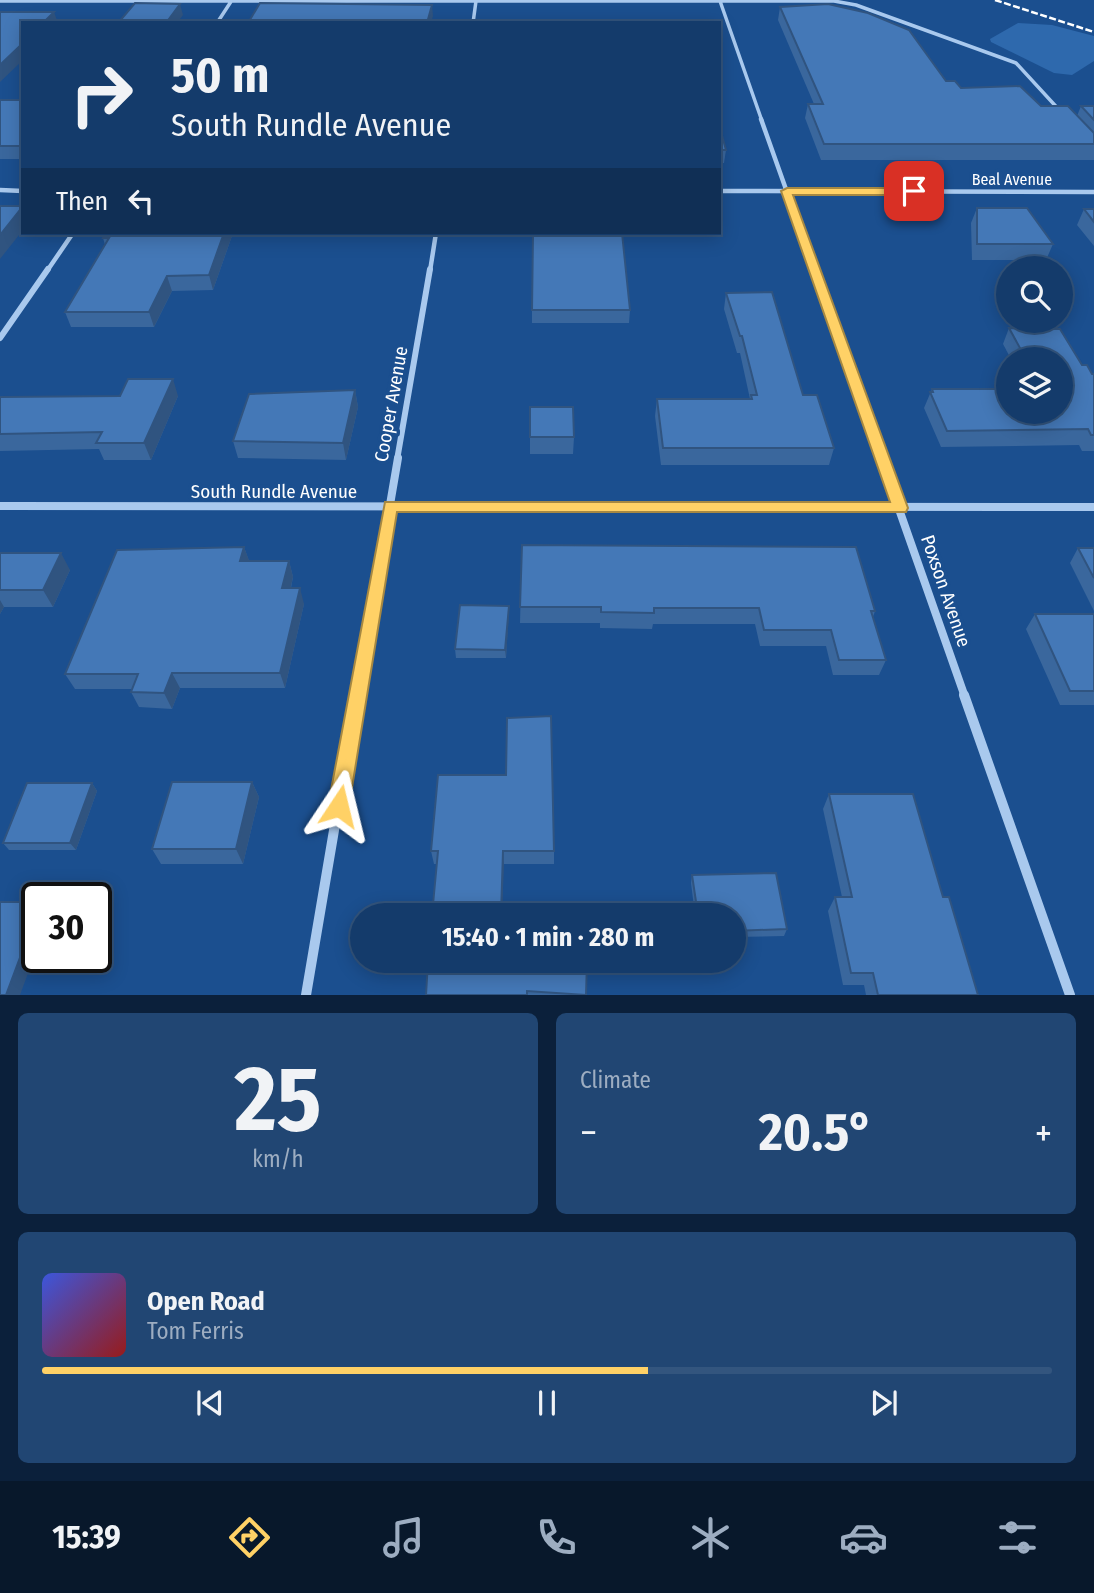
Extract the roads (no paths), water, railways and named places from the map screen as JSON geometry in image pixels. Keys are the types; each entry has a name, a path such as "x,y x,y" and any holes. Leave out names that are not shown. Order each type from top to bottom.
{"street":[{"path":"218,21 232,0"},
{"path":"0,1 847,2 1003,58 1025,70 1068,119"},
{"path":"473,21 476,1"},
{"name":"Poxson Avenue","path":"720,1 1070,995"},
{"path":"0,190 21,191"},
{"name":"Beal Avenue","path":"721,191 1094,192"},
{"path":"0,338 71,235"},
{"name":"Cooper Avenue","path":"306,995 436,235"},
{"name":"South Rundle Avenue","path":"0,506 1094,507"}],"railway":[{"path":"995,0 1094,32"}]}
